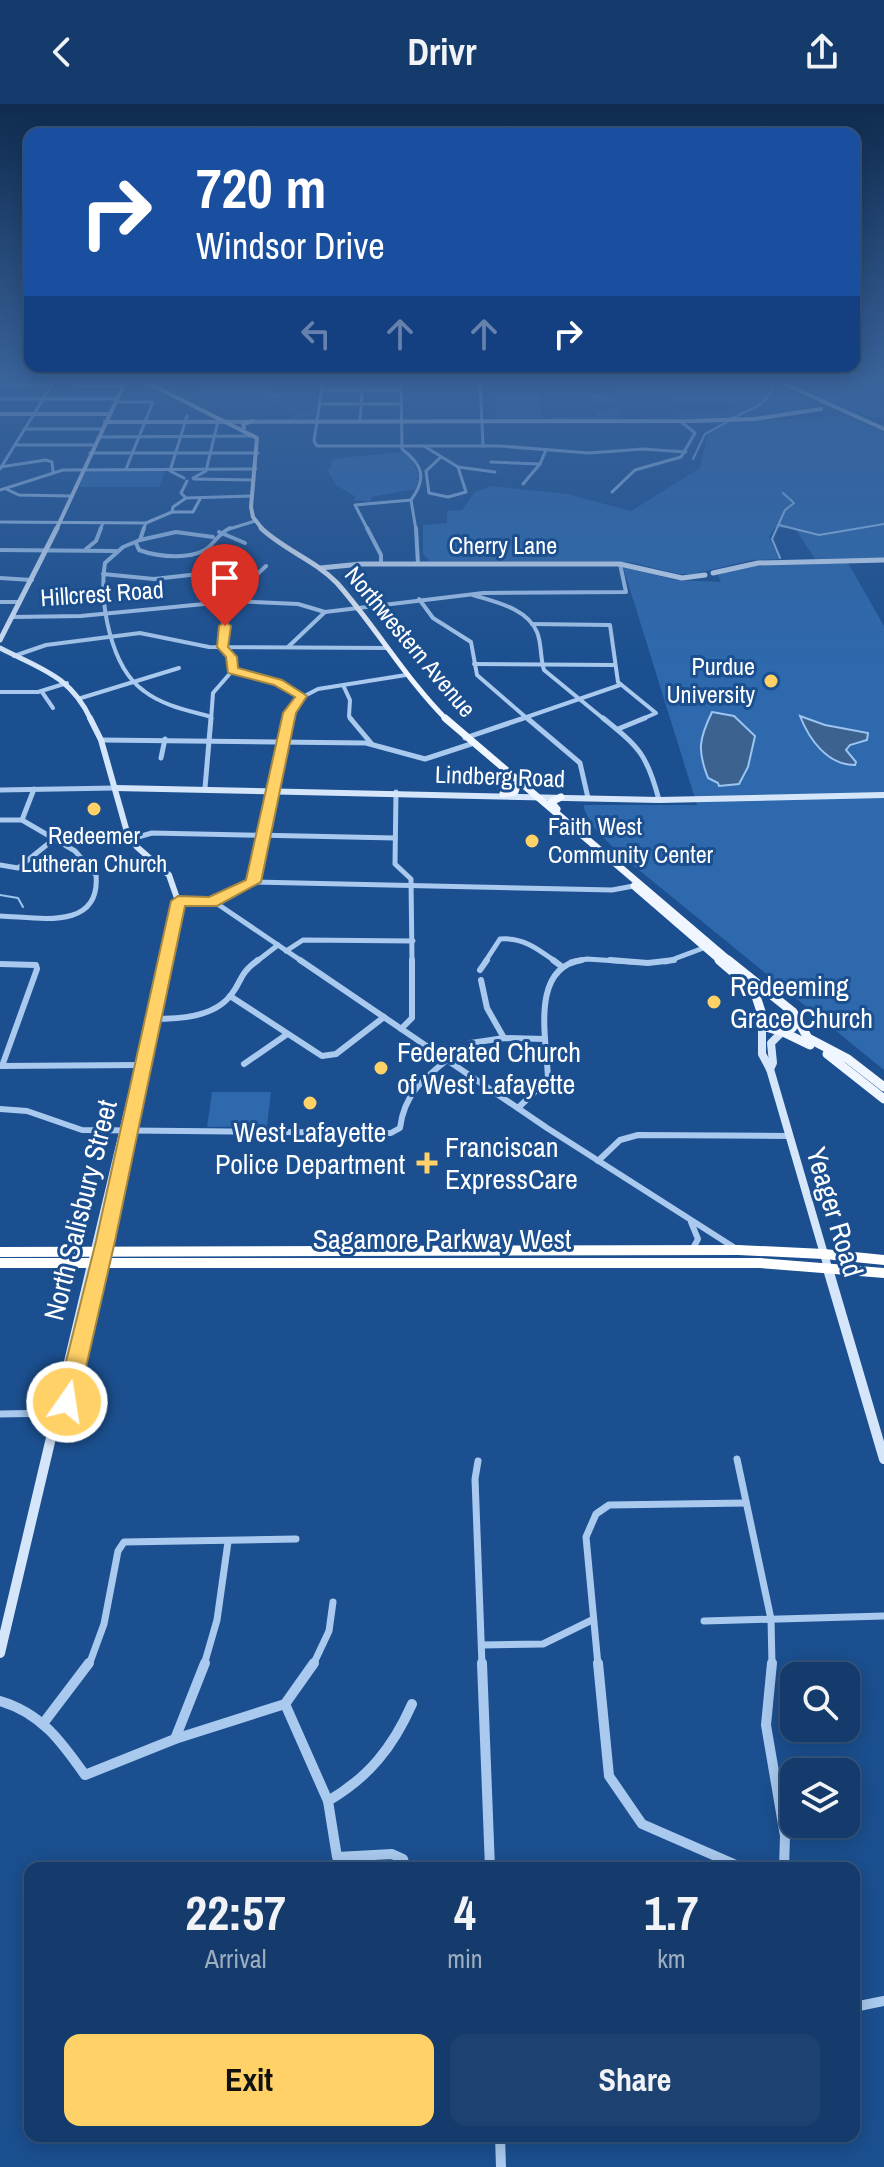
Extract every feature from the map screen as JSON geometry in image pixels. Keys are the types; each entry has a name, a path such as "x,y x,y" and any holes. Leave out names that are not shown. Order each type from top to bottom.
{"highway":[{"name":"Sagamore Parkway West","path":"0,1263 98,1258 738,1250 826,1260 884,1273"},
{"name":"Sagamore Parkway West","path":"0,1252 98,1258 710,1262 884,1260"}],"main road":[{"path":"255,476 252,511 255,521"},
{"name":"Northwestern Avenue","path":"255,521 320,568 354,606 406,675 468,741 784,1006"},
{"path":"503,794 515,792 518,783"},
{"path":"561,797 551,803 564,818"},
{"name":"Northwestern Avenue","path":"546,807 564,818 638,885"},
{"name":"Northwestern Avenue","path":"707,944 754,990 761,1008"},
{"path":"884,1087 848,1059 808,1038 793,1012 784,1006 771,1004 761,1008 762,1023 833,1058 884,1099"},
{"path":"783,1032 792,1028 797,1020"}],"street":[{"path":"3,489 38,476"},
{"path":"0,640 80,476"},
{"path":"176,476 186,480 254,480"},
{"path":"194,479 198,476"},
{"path":"381,564 381,555 355,505 411,500 422,486 423,476"},
{"path":"427,476 426,490 432,495 448,497 467,490 462,476"},
{"path":"523,484 530,476"},
{"path":"612,492 628,476"},
{"path":"186,480 181,493 186,498"},
{"path":"3,489 19,495 71,496"},
{"path":"172,512 173,507 186,498 252,496"},
{"path":"448,497 449,503"},
{"path":"0,522 146,523 172,512 193,512 200,499"},
{"path":"411,500 418,564"},
{"path":"208,716 164,702 132,683 121,666 107,613 103,574 105,563 117,551 153,536 221,531 255,521"},
{"path":"17,531 20,522"},
{"path":"84,551 96,541 103,523"},
{"path":"146,523 137,548 147,553 180,555 207,548 221,531"},
{"path":"221,531 245,543"},
{"path":"142,533 153,536"},
{"path":"202,533 213,537"},
{"path":"0,550 117,551"},
{"name":"Cherry Lane","path":"320,568 381,564 620,564 684,578 711,575 758,563 884,560"},
{"name":"Hillcrest Road","path":"13,617 81,616 228,602 298,604 325,612 469,594 623,592 628,590 620,564"},
{"path":"222,647 228,602 266,566"},
{"path":"103,574 154,579 196,577 235,570"},
{"path":"0,578 32,580"},
{"path":"469,594 512,609 532,624 538,633 541,664 546,673 618,729 645,756 659,800"},
{"path":"419,599 433,618 468,638 473,645 477,675 580,763 588,798"},
{"path":"0,602 20,602"},
{"path":"288,647 325,612"},
{"path":"532,624 610,626 620,685 656,713 618,729"},
{"path":"14,656 46,645 140,633 195,645 222,647 386,648"},
{"path":"205,788 211,741 208,716 213,693 233,670 232,657 222,647"},
{"path":"0,648 67,683 81,698 101,740 124,826 131,839 169,875 178,901 212,902 598,1161 738,1250"},
{"path":"474,664 615,665"},
{"path":"81,698 179,668"},
{"path":"233,670 278,682 301,696"},
{"path":"253,882 291,708 301,696 318,689 406,675"},
{"path":"0,692 42,692 67,683"},
{"path":"343,685 351,702 349,716 372,744"},
{"path":"101,740 372,744 425,759 527,717 620,685"},
{"path":"42,692 53,708"},
{"path":"161,758 165,739"},
{"path":"0,790 115,788"},
{"name":"Lindberg Road","path":"115,788 503,794 659,800 884,795"},
{"path":"22,820 34,789"},
{"path":"396,792 395,864 411,879 413,941 412,1018 401,1029"},
{"path":"0,820 22,820 54,839 82,857 97,881 87,910 69,918 0,916"},
{"path":"131,839 152,833 395,838"},
{"path":"0,865 18,868 54,839"},
{"path":"212,902 253,882 612,890 638,885"},
{"name":"North Salisbury Street","path":"0,1652 98,1258 178,901"},
{"path":"480,970 500,939 512,937 525,940 561,966"},
{"path":"286,951 303,940 413,941"},
{"path":"518,1108 548,1079 545,1039 552,976 561,966 584,959 655,963 688,954 707,944"},
{"path":"152,1019 193,1017 230,996 241,973 278,945"},
{"path":"0,964 36,965 1,1066 141,1065"},
{"path":"481,980 487,1008 504,1038"},
{"path":"230,996 316,1055 336,1054 384,1017"},
{"name":"Yeager Road","path":"762,1023 761,1054 770,1069 884,1459"},
{"path":"770,1069 773,1063 771,1043 783,1032"},
{"path":"244,1064 286,1035"},
{"path":"471,1043 504,1038 545,1039"},
{"path":"0,1109 27,1111 75,1129 396,1132 400,1128 401,1107 407,1095 447,1060"},
{"path":"598,1161 620,1140 638,1135 789,1136"},
{"path":"689,1220 698,1239 692,1250"},
{"path":"0,1414 59,1413"},
{"path":"737,1459 771,1619 773,1654 766,1725 785,1836 784,1862"},
{"path":"478,1461 475,1479 490,1862"},
{"path":"729,1862 642,1824 609,1776 586,1537 589,1524 601,1508 619,1504 746,1503"},
{"path":"45,1721 76,1684 97,1647 106,1624 118,1551 124,1542 296,1539"},
{"path":"175,1739 179,1721 210,1648 219,1610 228,1542"},
{"path":"0,1701 22,1708 45,1721 85,1775 175,1739 285,1704 321,1656 333,1625 333,1602"},
{"path":"704,1621 884,1616"},
{"path":"482,1645 543,1644 592,1620"},
{"path":"285,1704 328,1801 337,1857 392,1854 404,1862"},
{"path":"328,1801 371,1773 383,1760 412,1704"},
{"path":"860,2006 884,2001"},
{"path":"500,2142 501,2167"}],"shaded area":[{"path":"84,476 163,476 159,487 79,487"},
{"path":"331,476 420,477 416,478 419,481 415,489 371,497 371,502 353,500 356,497 336,485"},
{"path":"687,476 884,476 884,558 815,559 795,528 774,528 769,537 779,559 752,560 693,574 679,574 629,562 430,561 423,554 423,525 447,523 447,511 462,510 475,492 492,486 567,494 631,511"},
{"path":"848,563 884,626 884,1070 618,853 595,828 584,808 584,805 697,805 623,567 676,580 721,582 718,575 745,566"},
{"path":"712,712 734,716 755,736 748,767 739,784 719,786 708,778 701,745"},
{"path":"800,716 825,725 868,733 867,740 850,745 846,750 856,762 855,765 836,761 820,749"},
{"path":"212,1092 271,1092 267,1126 207,1127"}],"waterway":[{"path":"780,558 772,539 785,510 794,503 783,493"},
{"path":"779,525 819,535 884,524"},
{"path":"0,895 18,898 23,907"}],"place":[{"name":"Purdue University","path":"771,681"},
{"name":"Redeemer Lutheran Church","path":"94,809"},
{"name":"Faith West Community Center","path":"532,841"},
{"name":"Redeeming Grace Church","path":"714,1002"},
{"name":"Federated Church of West Lafayette","path":"381,1068"},
{"name":"West Lafayette Police Department","path":"310,1103"},
{"name":"Franciscan ExpressCare","path":"427,1163"}],"route":[{"path":"67,1402 106,1241 178,901 212,902 253,882 289,713 301,696 278,682 233,670 232,657 222,647 225,626"}]}
